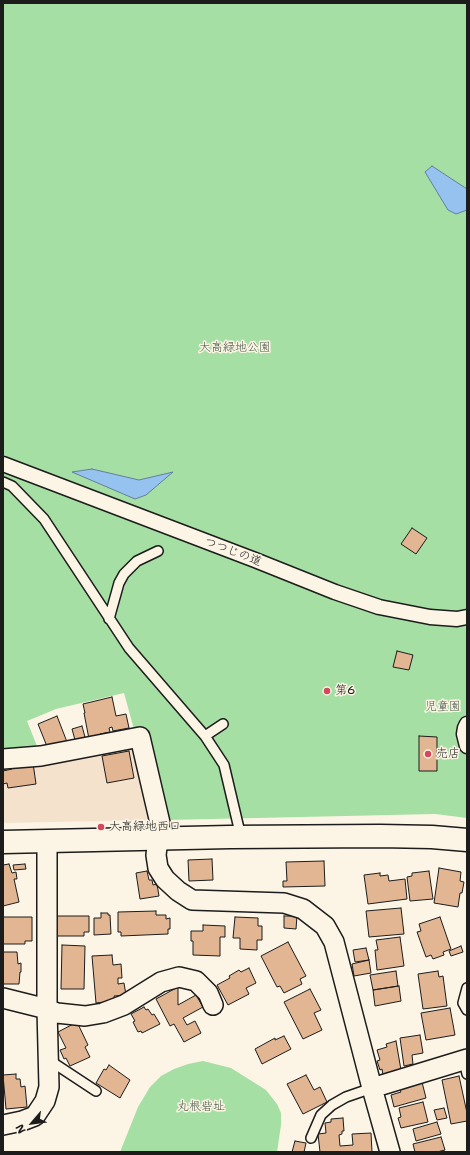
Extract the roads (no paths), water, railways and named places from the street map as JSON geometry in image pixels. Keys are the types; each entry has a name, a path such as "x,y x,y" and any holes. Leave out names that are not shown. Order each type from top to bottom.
{"street":[{"name":"つつじの道","path":"3,464 335,592 379,606 430,618 457,619 467,616"},
{"path":"467,724 464,734 467,746"},
{"path":"3,759 41,756 140,737 160,823 156,855 158,868 165,880 192,900 284,903 303,909 325,926 334,942 390,1152"},
{"path":"3,842 158,838 380,836 432,837 467,840"},
{"path":"3,1126 35,1116 45,1101 49,1087 47,1009 47,842"},
{"path":"3,998 57,1013 84,1016 103,1013 124,1005 161,982 179,977 196,981 208,993 214,1005"},
{"path":"372,1088 466,1064"}],"lane":[{"path":"3,482 12,486 44,519 129,648 205,736 224,764 241,837"},
{"path":"109,619 119,583 124,574 137,561 158,551"},
{"path":"205,736 223,724"},
{"path":"467,988 463,1003 467,1010"},
{"path":"49,1060 96,1091"},
{"path":"310,1138 322,1115 332,1105 346,1097 372,1088"}],"water":[{"path":"432,166 467,189 467,210 456,214 448,210 425,172"},
{"path":"92,469 139,480 173,472 146,495 135,499 72,472"}],"place":[{"name":"第6","path":"327,691"},
{"name":"売店","path":"428,754"},
{"name":"大高緑地西口","path":"101,827"}],"park label":[{"name":"大高緑地公園","path":"235,348"},
{"name":"児童園","path":"443,707"},
{"name":"丸根砦址","path":"201,1107"}]}
